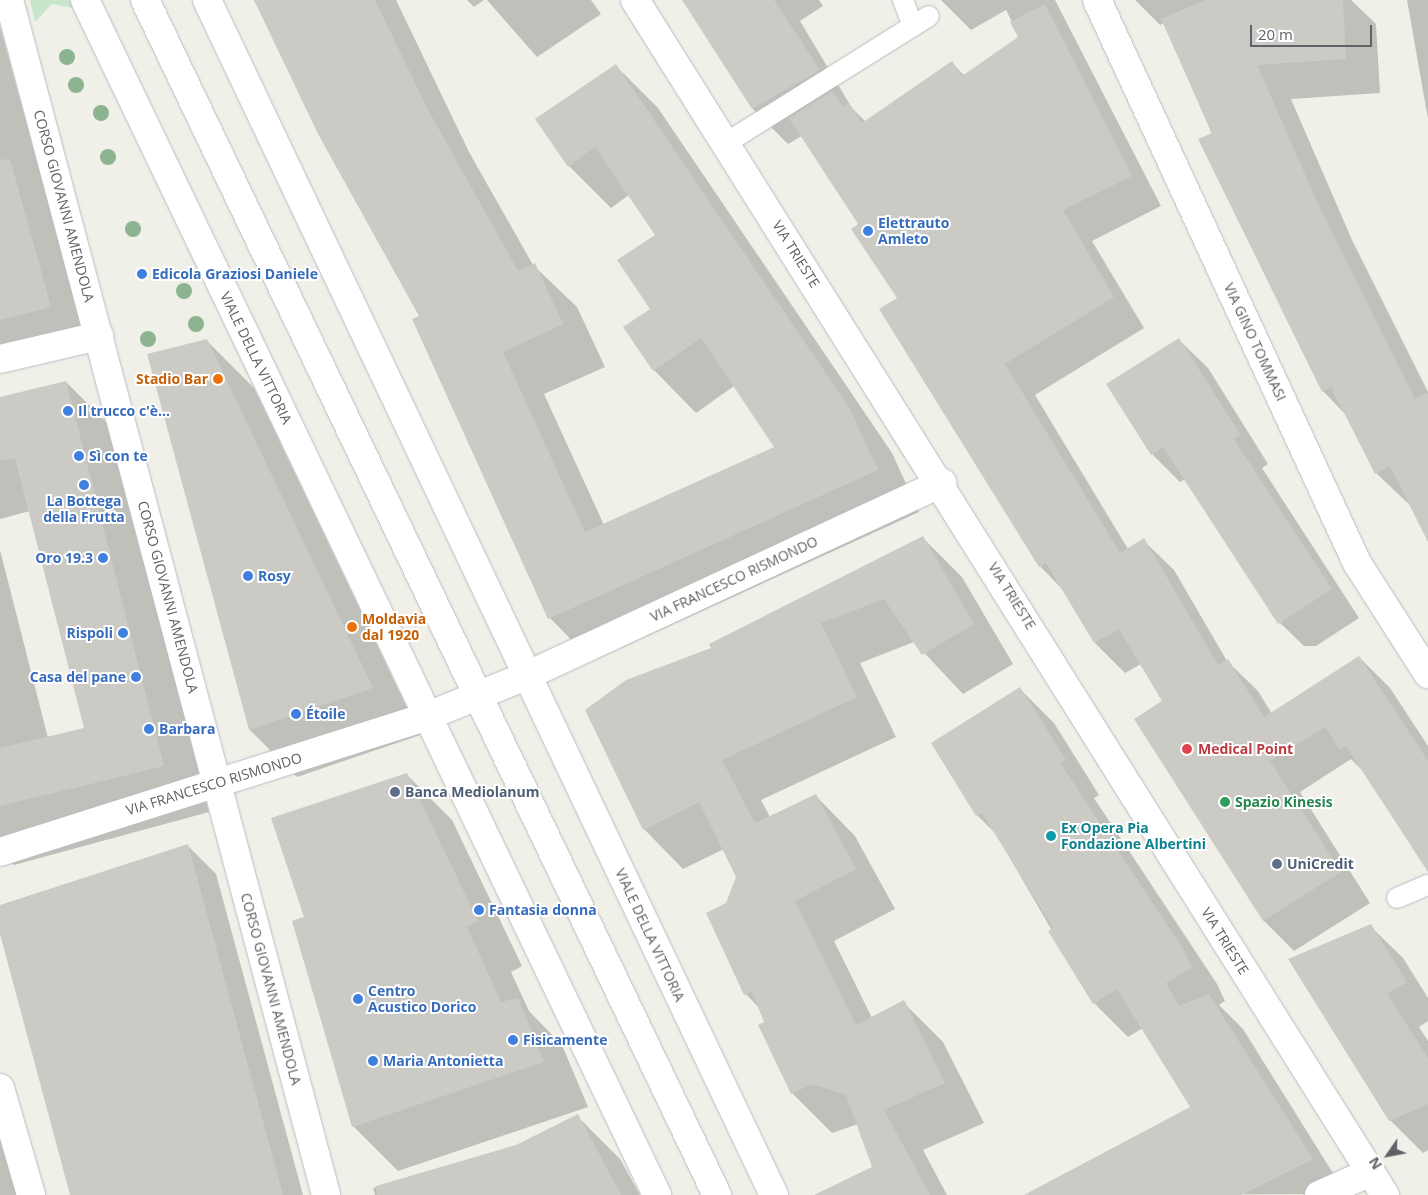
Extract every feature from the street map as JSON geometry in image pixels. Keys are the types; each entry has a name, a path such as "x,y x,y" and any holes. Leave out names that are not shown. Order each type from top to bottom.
{"street":[{"name":"CORSO GIOVANNI AMENDOLA","path":"9,0 326,1195"},
{"name":"VIALE DELLA VITTORIA","path":"85,0 657,1195"},
{"path":"145,0 717,1195"},
{"name":"VIALE DELLA VITTORIA","path":"207,0 526,676 774,1195"},
{"name":"VIA TRIESTE","path":"635,0 942,483 1385,1195"},
{"name":"VIA GINO TOMMASI","path":"1097,0 1357,563 1428,674"},
{"path":"0,359 99,336"},
{"name":"VIA FRANCESCO RISMONDO","path":"526,676 942,483"},
{"path":"428,716 526,676"},
{"name":"VIA FRANCESCO RISMONDO","path":"0,852 428,716"},
{"path":"0,1088 31,1195"},
{"path":"1319,1195 1370,1172"}],"lane":[{"path":"726,144 921,21 903,0"},
{"path":"1397,898 1428,885"}],"green space":[{"path":"30,0 73,0 77,9 52,4 35,22"}],"building":[{"path":"254,0 375,0 427,108 518,271 535,263 563,324 503,352 585,532 774,447 701,338 653,371 623,327 650,309 617,260 655,235 595,147 568,167 535,119 616,64 850,409 878,470 548,619 412,319 419,316 318,134"},
{"path":"682,0 774,0 820,70 752,109"},
{"path":"1205,0 1343,0 1346,59 1257,65 1318,204 1415,399 1428,393 1428,542 1390,466 1375,474 1331,387 1322,392 1198,139 1212,133 1161,19"},
{"path":"1045,4 1132,176 1063,210 1114,297 1005,364 1120,553 1144,538 1218,665 1228,659 1264,717 1359,656 1428,761 1428,872 1346,746 1340,750 1325,727 1270,761 1341,872 1263,921 1134,719 1162,701 1119,629 1094,643 1046,563 1039,567 879,309 897,298 851,229 858,224 789,118 832,91 843,107 849,103 862,123 952,61 962,76 1018,37 1010,22"},
{"path":"10,159 51,307 0,320 0,160"},
{"path":"1179,338 1241,435 1234,439 1332,589 1278,624 1163,447 1151,455 1106,384"},
{"path":"207,339 373,688 249,730 147,354"},
{"path":"66,381 164,766 0,806 0,748 84,728 15,458 0,461 0,397"},
{"path":"923,536 974,624 922,655 884,599 821,623 857,697 722,760 755,823 816,794 856,869 795,901 856,1025 904,1000 945,1083 884,1110 930,1195 814,1195 872,1167 846,1095 812,1084 791,1094 758,1025 764,1022 752,992 744,995 706,913 726,903 736,877 699,802 643,830 585,710 626,680 711,648 709,644"},
{"path":"1020,687 1066,760 1061,764 1183,949 1192,967 1166,983 1179,1006 1209,994 1313,1159 1241,1195 1024,1195 1190,1107 1117,989 1093,1004 1048,931 1053,928 982,813 976,816 931,743"},
{"path":"407,773 478,921 467,927 501,1002 518,998 544,1062 352,1127 292,921 304,917 271,818"},
{"path":"188,844 283,1195 70,1195 0,934 0,905"},
{"path":"1371,924 1407,982 1387,994 1428,1058 1428,1104 1389,1121 1288,959"},
{"path":"578,1114 621,1195 377,1195 376,1186 516,1145"}],"place":[{"name":"Elettrauto Amleto","path":"868,231"},
{"name":"Edicola Graziosi Daniele","path":"142,274"},
{"name":"Stadio Bar","path":"218,379"},
{"name":"Il trucco c'è...","path":"68,411"},
{"name":"Sì con te","path":"79,456"},
{"name":"La Bottega della Frutta","path":"84,485"},
{"name":"Oro 19.3","path":"103,558"},
{"name":"Rosy","path":"248,576"},
{"name":"Moldavia dal 1920","path":"352,627"},
{"name":"Rispoli","path":"123,633"},
{"name":"Casa del pane","path":"136,677"},
{"name":"Étoile","path":"296,714"},
{"name":"Barbara","path":"149,729"},
{"name":"Medical Point","path":"1187,749"},
{"name":"Banca Mediolanum","path":"395,792"},
{"name":"Spazio Kinesis","path":"1225,802"},
{"name":"Ex Opera Pia Fondazione Albertini","path":"1051,836"},
{"name":"UniCredit","path":"1277,864"},
{"name":"Fantasia donna","path":"479,910"},
{"name":"Centro Acustico Dorico","path":"358,999"},
{"name":"Fisicamente","path":"513,1040"},
{"name":"Maria Antonietta","path":"373,1061"}]}
